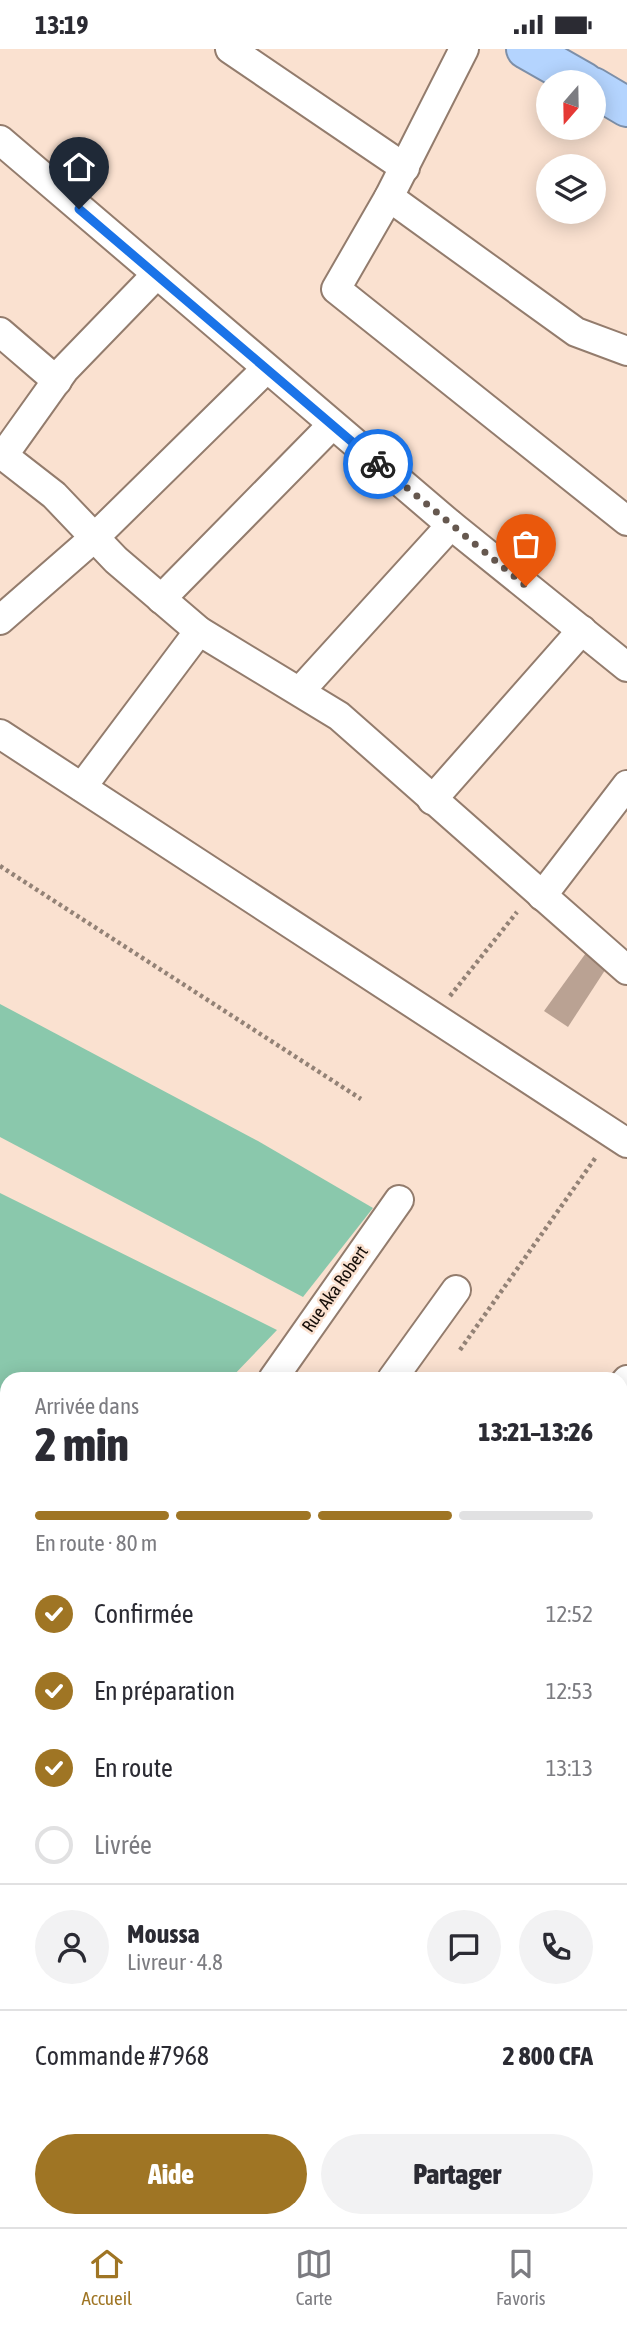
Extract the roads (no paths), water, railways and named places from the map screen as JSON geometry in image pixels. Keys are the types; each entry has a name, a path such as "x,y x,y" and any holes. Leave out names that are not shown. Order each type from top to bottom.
{"highway":[{"path":"526,49 563,70"},
{"path":"606,95 627,107"}],"street":[{"path":"230,49 405,168"},
{"path":"464,49 405,168 336,289 627,521"},
{"path":"0,140 450,525 627,667"},
{"path":"389,197 576,332 627,351"},
{"path":"156,275 57,380 1,454 54,495 161,599 199,631 339,716 627,970"},
{"path":"0,332 57,380"},
{"path":"0,619 95,537 266,369"},
{"path":"161,599 332,425"},
{"path":"300,691 450,525"},
{"path":"432,800 582,630"},
{"path":"82,787 199,631"},
{"path":"0,733 620,1138"},
{"path":"538,893 627,785"},
{"name":"Rue Aka Robert","path":"278,1372 399,1200"},
{"path":"396,1372 456,1290"}]}
